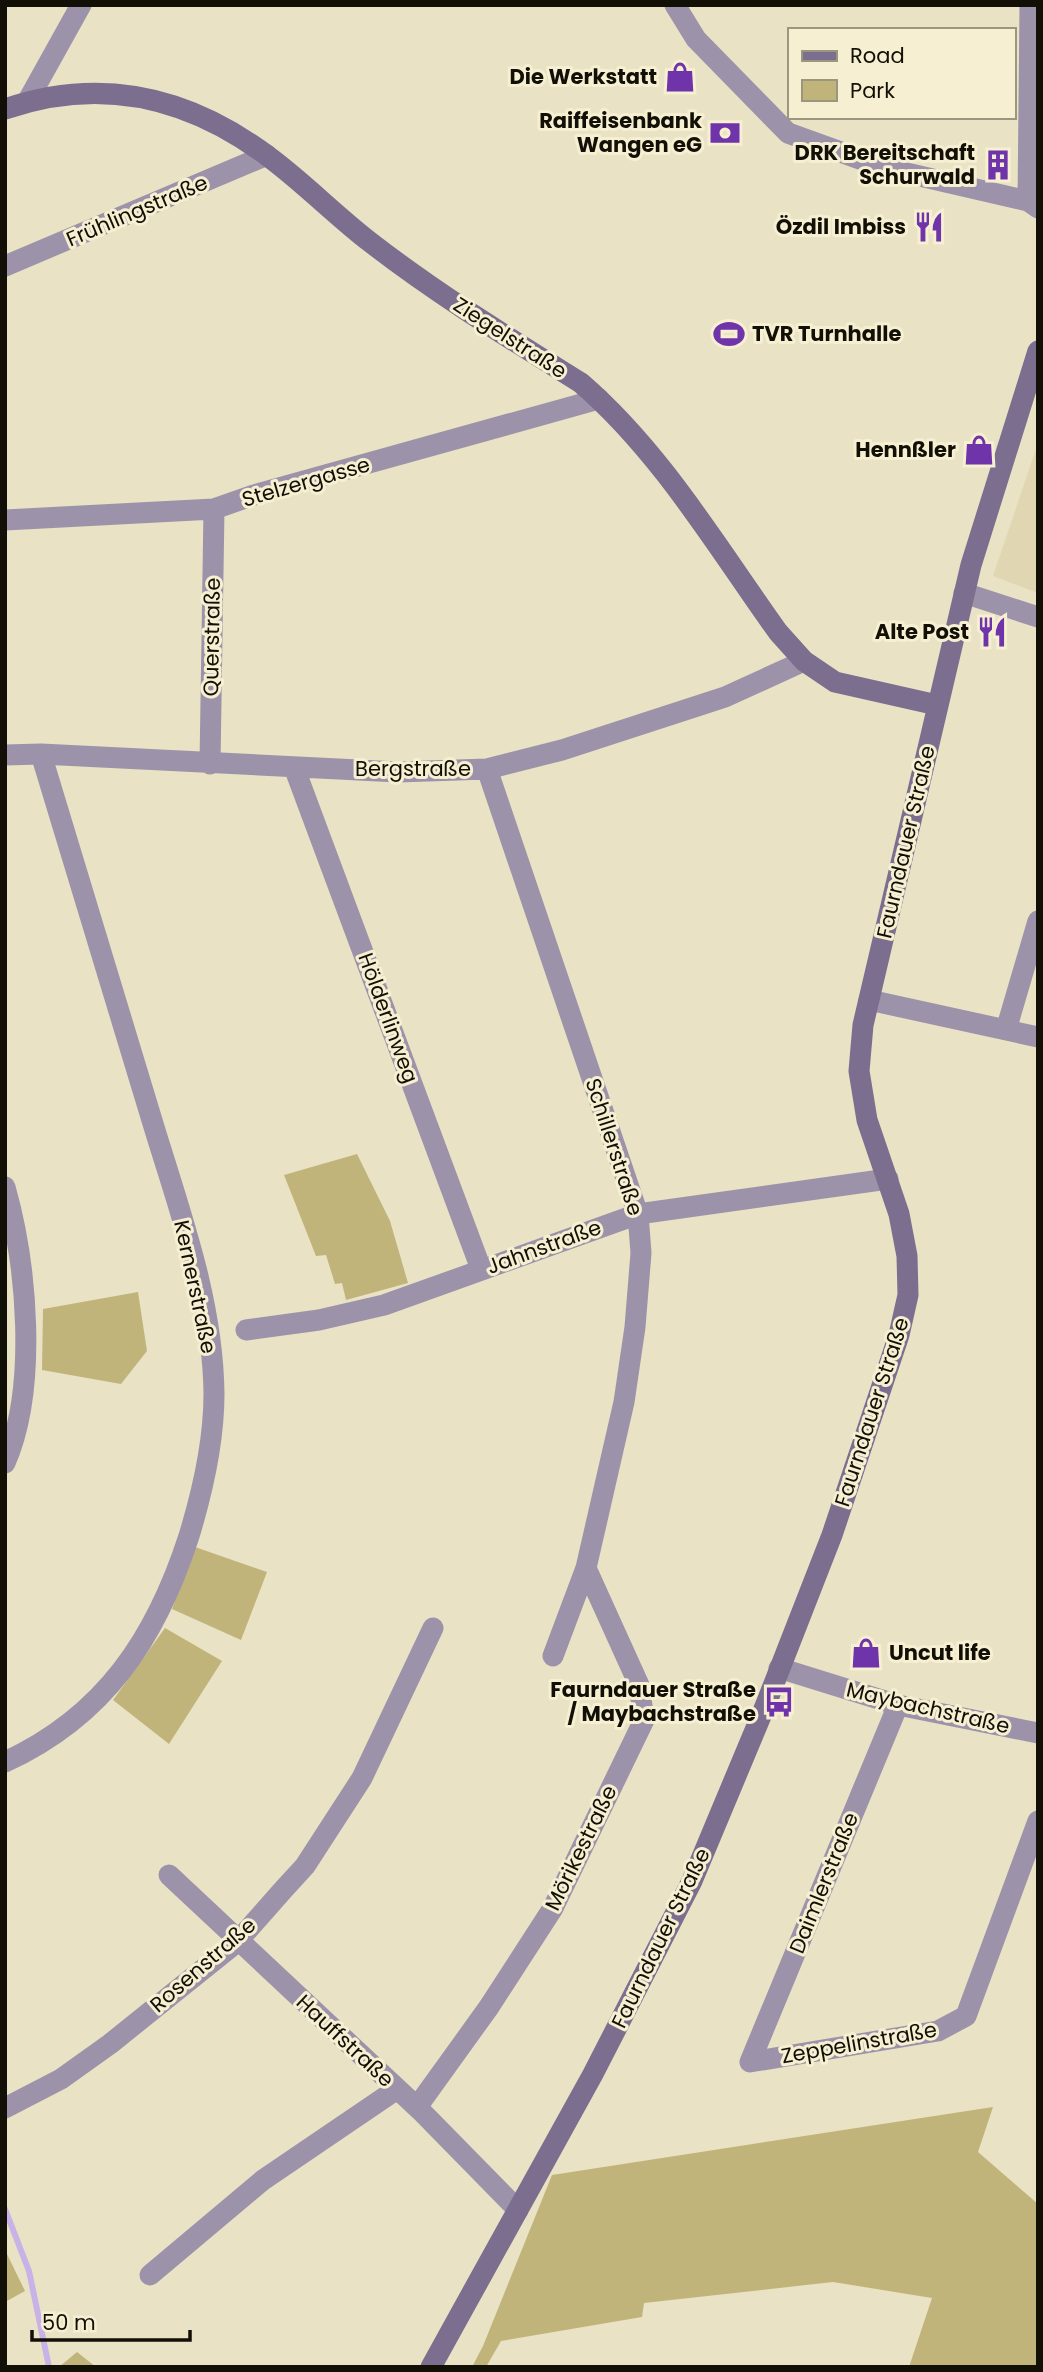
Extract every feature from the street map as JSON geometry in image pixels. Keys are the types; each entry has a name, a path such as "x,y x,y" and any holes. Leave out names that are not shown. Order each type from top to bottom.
{"street":[{"path":"27,102 81,5"},
{"path":"675,5 696,40 788,133 886,168 1033,205 1030,5"},
{"name":"Ziegelstraße","path":"5,109 27,102 95,91 140,95 190,111 267,155 368,240 436,291 581,383 599,399 639,440 778,632 804,661 835,682 937,705"},
{"name":"Frühlingstraße","path":"5,266 267,155"},
{"name":"Faurndauer Straße","path":"431,2367 593,2074 692,1881 832,1535 899,1335 908,1295 907,1256 888,1179 867,1120 859,1071 869,1000 977,542 1038,351"},
{"name":"Stelzergasse","path":"5,520 215,509 254,495 599,399"},
{"name":"Querstraße","path":"210,764 215,509"},
{"path":"964,593 1038,617"},
{"name":"Bergstraße","path":"5,755 41,754 398,772 487,769 562,750 725,697 804,661"},
{"name":"Kernerstraße","path":"5,1762 41,1745 89,1707 127,1665 159,1616 199,1501 207,1468 214,1395 209,1335 191,1247 41,754"},
{"name":"Hölderlinweg","path":"294,768 481,1269"},
{"name":"Schillerstraße","path":"487,769 638,1214 641,1253 635,1327 624,1402 586,1568 553,1656"},
{"path":"1006,1030 1038,920"},
{"path":"869,1000 1038,1037"},
{"name":"Jahnstraße","path":"246,1330 319,1320 384,1305 638,1214 888,1179"},
{"path":"5,1187 19,1252 26,1311 16,1438 5,1463"},
{"name":"Mörikestraße","path":"417,2107 489,2007 553,1908 644,1720 639,1685 586,1568"},
{"name":"Rosenstraße","path":"5,2108 61,2079 110,2045 237,1942 305,1866 362,1778 433,1628"},
{"name":"Maybachstraße","path":"779,1668 898,1705 1038,1733"},
{"name":"Daimlerstraße","path":"750,2062 898,1705"},
{"name":"Zeppelinstraße","path":"750,2062 938,2031 967,2016 1038,1821"},
{"name":"Hauffstraße","path":"169,1875 237,1942 417,2107 518,2210"},
{"path":"150,2275 263,2180 397,2089"}],"shaded area":[{"path":"1038,443 1038,593 993,576"}],"green space":[{"path":"357,1154 390,1221 408,1283 346,1300 342,1283 335,1284 326,1255 316,1256 284,1175"},
{"path":"138,1292 147,1351 121,1384 42,1370 43,1309"},
{"path":"195,1547 267,1572 241,1640 172,1609"},
{"path":"165,1628 222,1661 169,1744 113,1700"},
{"path":"993,2107 978,2152 1038,2204 1038,2367 909,2367 932,2298 833,2282 644,2303 642,2317 501,2341 486,2367 472,2367 552,2175"},
{"path":"5,2250 25,2291 5,2302"},
{"path":"77,2352 96,2367 59,2367"}],"waterway":[{"path":"5,2209 29,2271 49,2367"}],"place":[{"name":"Die Werkstatt","path":"680,77"},
{"name":"Raiffeisenbank Wangen eG","path":"725,133"},
{"name":"DRK Bereitschaft Schurwald","path":"998,165"},
{"name":"Özdil Imbiss","path":"929,227"},
{"name":"TVR Turnhalle","path":"729,334"},
{"name":"Hennßler","path":"979,450"},
{"name":"Alte Post","path":"992,632"},
{"name":"Uncut life","path":"866,1653"},
{"name":"Faurndauer Straße / Maybachstraße","path":"779,1702"}]}
